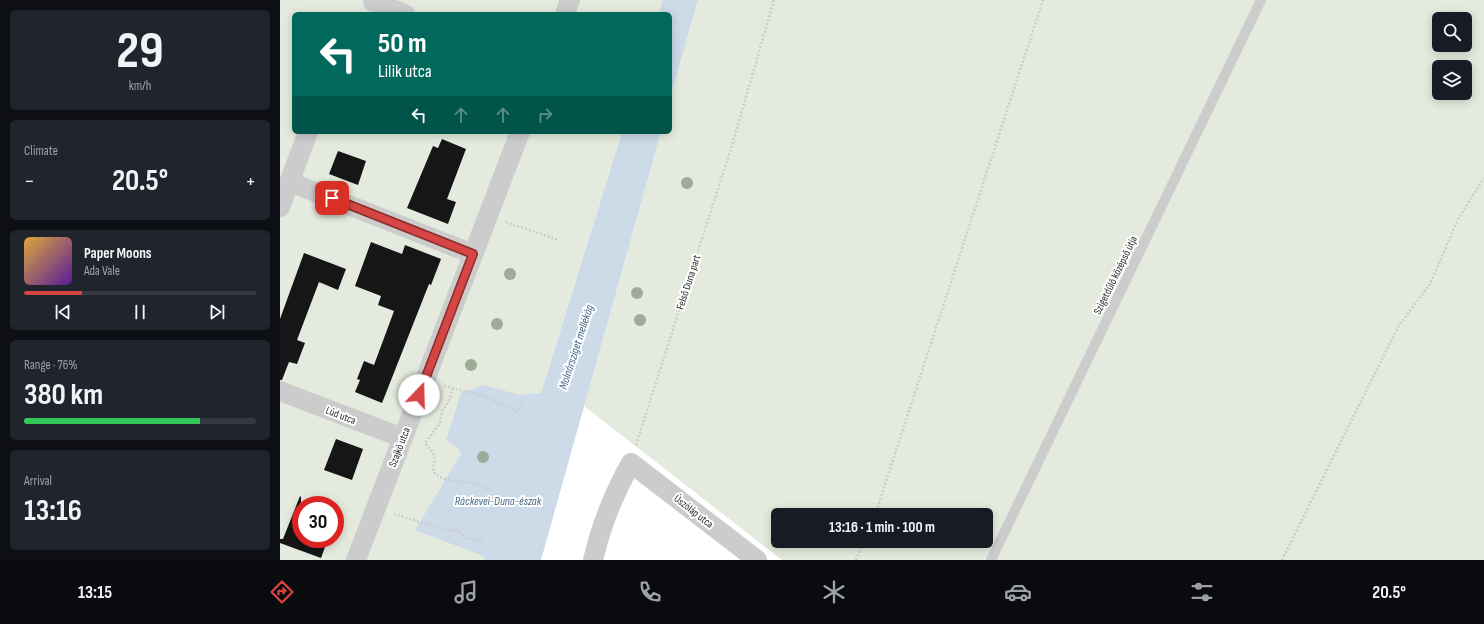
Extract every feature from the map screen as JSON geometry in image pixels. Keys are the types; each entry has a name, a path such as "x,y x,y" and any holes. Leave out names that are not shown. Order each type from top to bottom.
{"street":[{"path":"566,12 570,0"},
{"path":"370,5 397,12"},
{"path":"280,207 307,134"},
{"name":"Szajkó utca","path":"356,560 519,134"},
{"path":"290,182 473,254"},
{"name":"Lúd utca","path":"280,391 403,438"},
{"path":"593,560 611,503 619,484 631,463"},
{"name":"Úszóláp utca","path":"631,463 757,560"}],"lane":[{"name":"Szigetdűlő középső útja","path":"991,560 1262,0"}],"path":[{"name":"Felső Duna part","path":"631,463 674,322 733,142 774,0"},
{"path":"877,508 1043,0"},
{"path":"1282,560 1398,327 1430,284 1458,219 1484,178"},
{"path":"526,229 558,240"},
{"path":"425,380 484,396 518,411 522,404"},
{"path":"453,388 448,403 442,411 440,423 426,443 435,456 433,470 437,477 460,483 478,484 489,490"},
{"path":"375,510 448,531 457,530 465,538 482,542"},
{"path":"856,560 861,548"}],"shaded area":[{"path":"280,0 663,0 659,12 292,12 292,134 621,134 541,393 483,556 484,560 280,560"},
{"path":"698,0 1484,0 1484,560 782,560 584,406 660,134 672,134 672,92"}],"water":[{"path":"663,0 698,0 672,92 672,12 659,12"},
{"name":"Ráckevei-Duna-észak","path":"621,134 660,134 541,560 484,560 483,556 415,530 461,454 457,447 446,440 461,393 483,385 520,395 541,393"}],"building":[{"path":"442,139 466,149 447,199 456,202 448,224 407,208 433,146 438,148"},
{"path":"338,151 366,161 358,185 329,174"},
{"path":"371,242 402,254 405,245 441,259 431,285 429,284 382,403 355,392 360,380 357,379 364,361 374,365 394,311 378,305 381,296 355,286"},
{"path":"304,253 346,269 338,290 319,282 297,340 305,343 297,364 289,362 282,380 280,380 280,319"},
{"path":"336,439 363,449 352,480 324,470"},
{"path":"292,516 292,547 280,543 280,539 283,539"},
{"path":"294,548 325,548 321,558"}],"route":[{"path":"332,198 473,254 419,395"}],"water label":[{"name":"Molnársziget mellékág","path":"576,347"}]}
